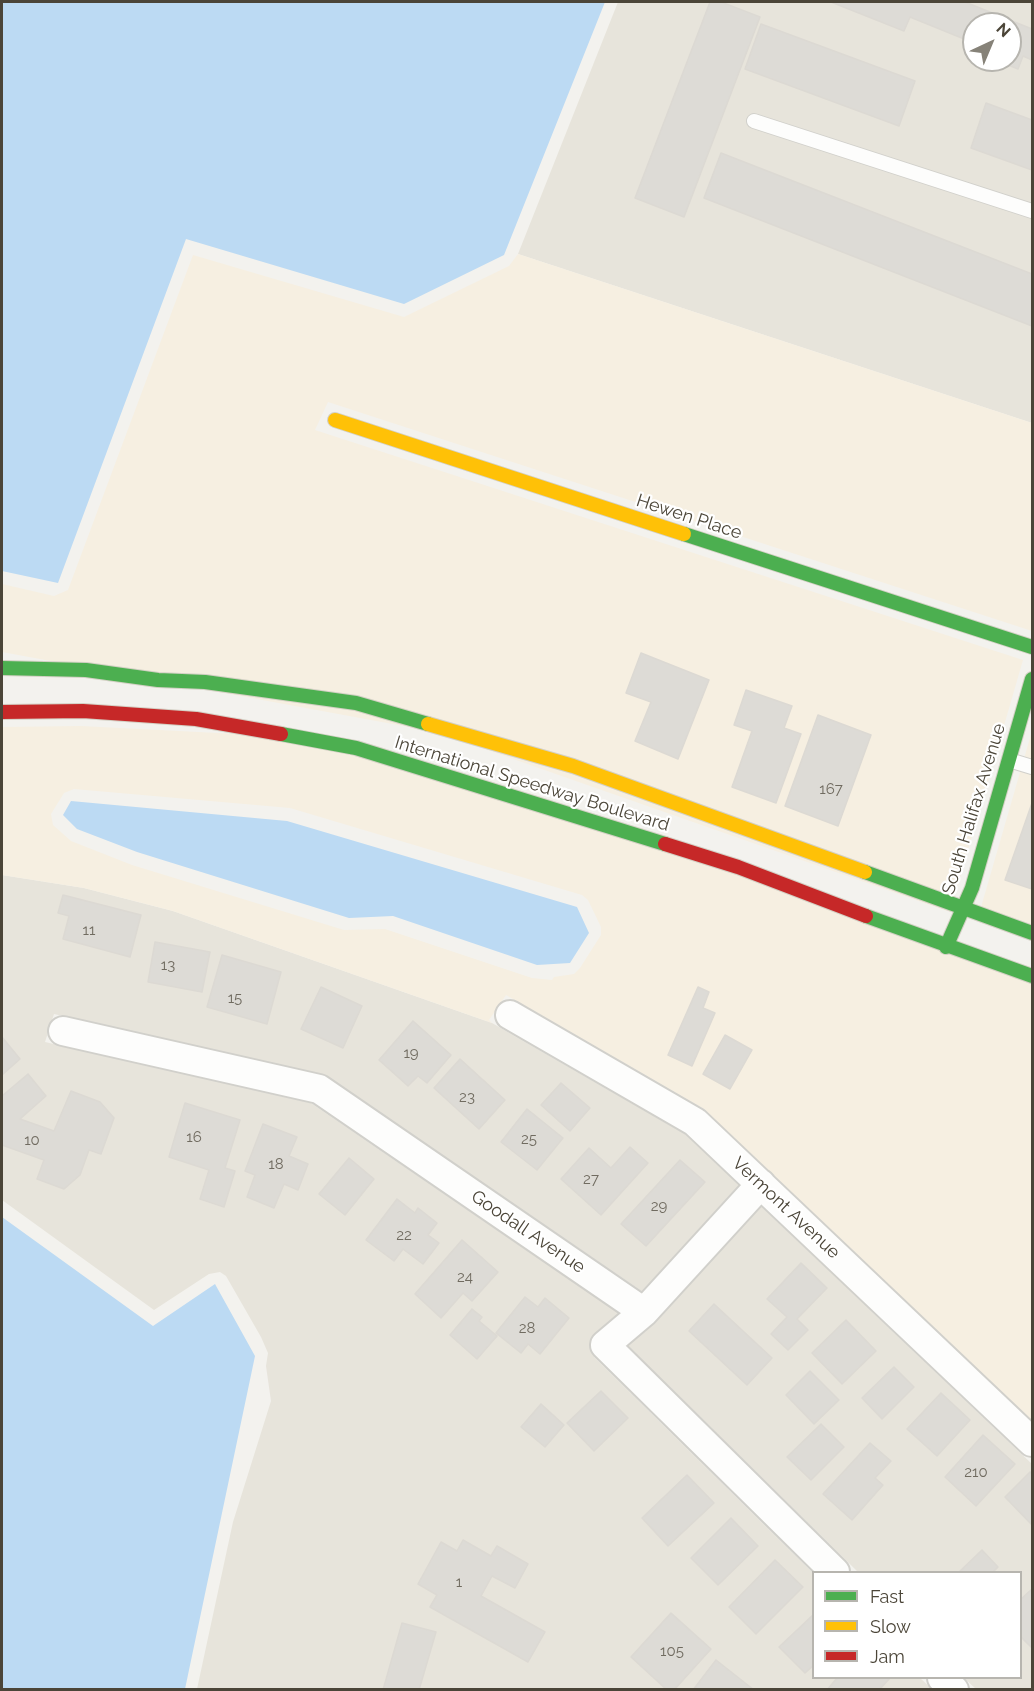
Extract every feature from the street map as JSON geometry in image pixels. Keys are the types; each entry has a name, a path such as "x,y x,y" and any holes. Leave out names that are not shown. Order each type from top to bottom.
{"main road":[{"name":"Hewen Place","path":"335,420 1032,647"},
{"name":"International Speedway Boulevard","path":"2,668 86,670 158,680 205,682 356,703 573,766 1032,933"},
{"name":"South Halifax Avenue","path":"946,947 972,888 1009,760 1028,714 1032,679"},
{"name":"International Speedway Boulevard","path":"2,712 83,711 196,719 356,748 738,867 946,947 1032,976"}],"street":[{"name":"Vermont Avenue","path":"510,1015 695,1122 1032,1442"},
{"name":"Goodall Avenue","path":"63,1031 319,1089 644,1312"},
{"path":"761,1184 644,1312 605,1346 835,1571"}],"lane":[{"path":"754,121 1032,211"},
{"path":"1009,760 1032,767"}],"shaded area":[{"path":"618,2 1032,2 1032,423 518,254"},
{"path":"518,254 1032,423 1032,631 328,402 315,430 1023,660 950,912 436,732 2,652 2,584 54,596 68,590 193,255 404,317 509,266"},
{"path":"81,726 335,739 1032,974 1032,1421 704,1109 506,995 489,1020 492,1023 173,911 84,888 2,875 2,727","holes":["74,789 290,808 582,895 588,900 601,927 601,935 574,974 554,977 552,980 532,978 385,929 344,930 132,865 71,841 53,825 51,814 64,793"]},
{"path":"1032,731 1032,941 977,921"},
{"path":"2,875 84,888 173,911 492,1023 685,1134 740,1186 643,1292 324,1075 54,1014 45,1042 311,1103 620,1314 596,1335 594,1357 812,1572 812,1679 921,1679 932,1689 197,1689 233,1522 271,1401 266,1366 268,1353 226,1276 220,1272 209,1274 154,1310 2,1200"},
{"path":"760,1205 1032,1464 1032,1689 976,1689 965,1679 1022,1679 1022,1571 857,1571 627,1345 645,1332"}],"water":[{"path":"2,2 605,2 504,255 404,304 186,239 58,583 2,571"},
{"path":"71,801 287,821 577,907 589,933 570,963 537,965 393,916 349,918 137,852 77,829 63,815"},
{"path":"2,1217 153,1326 215,1284 255,1356 185,1689 2,1689"}],"building":[{"path":"710,2 721,2 760,17 684,217 635,198"},
{"path":"831,2 965,2 990,12 962,12 962,38 910,17 904,31"},
{"path":"761,24 915,81 899,126 745,69"},
{"path":"1022,25 1032,29 1032,60 1023,56 1022,59"},
{"path":"986,103 1032,120 1032,170 971,148"},
{"path":"721,153 1032,274 1032,326 704,198"},
{"path":"641,653 709,680 678,759 635,741 651,702 626,693"},
{"path":"746,690 792,706 784,728 801,734 776,803 732,787 752,731 734,725"},
{"path":"818,715 871,735 838,826 785,806"},
{"path":"1032,803 1032,889 1005,880"},
{"path":"63,895 141,915 130,957 63,939 69,916 58,913"},
{"path":"155,942 210,952 202,992 148,982"},
{"path":"222,955 281,972 267,1024 207,1007"},
{"path":"321,987 362,1006 343,1048 301,1029"},
{"path":"698,987 709,992 703,1008 715,1013 692,1066 668,1055"},
{"path":"413,1021 451,1055 427,1083 418,1076 408,1086 379,1060"},
{"path":"725,1035 752,1050 730,1089 703,1074"},
{"path":"2,1037 20,1059 2,1075"},
{"path":"460,1059 505,1100 479,1129 434,1088"},
{"path":"28,1074 46,1096 20,1119 54,1131 71,1091 100,1102 114,1118 101,1154 89,1150 80,1175 64,1189 37,1179 44,1160 2,1145 2,1096"},
{"path":"561,1083 590,1108 570,1131 541,1105"},
{"path":"185,1103 240,1120 225,1168 235,1171 224,1207 200,1199 209,1170 169,1157"},
{"path":"527,1109 563,1138 537,1170 501,1142"},
{"path":"263,1124 297,1137 289,1156 308,1164 298,1190 284,1184 274,1208 247,1197 255,1175 245,1171"},
{"path":"630,1147 648,1163 601,1215 561,1179 589,1148 611,1168"},
{"path":"349,1158 374,1179 345,1215 319,1194"},
{"path":"680,1160 705,1182 646,1246 621,1224"},
{"path":"397,1199 415,1213 418,1208 437,1223 428,1235 439,1243 423,1264 403,1249 394,1261 366,1240"},
{"path":"462,1240 498,1272 472,1301 463,1293 441,1318 415,1294"},
{"path":"801,1263 827,1288 797,1319 808,1330 788,1350 771,1334 787,1317 767,1299"},
{"path":"525,1297 538,1307 545,1298 569,1318 540,1354 528,1344 521,1353 496,1333"},
{"path":"714,1304 772,1358 747,1385 689,1331"},
{"path":"472,1309 482,1317 479,1321 497,1336 477,1359 450,1335"},
{"path":"846,1320 876,1351 842,1384 812,1353"},
{"path":"894,1367 914,1387 882,1419 862,1398"},
{"path":"810,1371 839,1400 814,1424 786,1395"},
{"path":"601,1391 628,1418 594,1451 567,1423"},
{"path":"941,1393 970,1420 937,1456 907,1429"},
{"path":"541,1404 564,1425 545,1447 521,1427"},
{"path":"821,1424 844,1447 811,1480 787,1457"},
{"path":"983,1435 1015,1464 976,1506 945,1477"},
{"path":"870,1443 891,1461 875,1478 883,1485 852,1520 823,1494"},
{"path":"1030,1472 1032,1475 1032,1525 1005,1497"},
{"path":"687,1475 714,1503 668,1546 642,1518"},
{"path":"731,1518 758,1546 718,1585 691,1558"},
{"path":"463,1540 491,1556 497,1546 528,1564 515,1588 492,1576 481,1596 545,1632 528,1662 430,1607 437,1595 418,1584 441,1542 457,1551"},
{"path":"982,1550 998,1567 994,1571 960,1571"},
{"path":"775,1560 803,1587 756,1634 729,1607"},
{"path":"1032,1589 1031,1647 1022,1638 1022,1598"},
{"path":"671,1613 711,1649 674,1690 667,1690 631,1657"},
{"path":"812,1616 812,1667 805,1673 779,1647"},
{"path":"402,1623 436,1632 419,1690 383,1690"},
{"path":"716,1660 754,1690 693,1690"},
{"path":"836,1679 889,1679 879,1690 827,1690"}],"traffic: fast":[{"path":"684,534 1032,647"},
{"path":"2,668 86,670 158,680 205,682 356,703 428,724"},
{"path":"946,947 972,888 1032,679"},
{"path":"281,734 356,748 665,844"},
{"path":"865,872 1032,933"},
{"path":"866,916 1032,976"}],"traffic: slow":[{"path":"335,420 684,534"},
{"path":"428,724 573,766 865,872"}],"traffic: jam":[{"path":"2,712 83,711 196,719 281,734"},
{"path":"665,844 738,867 866,916"}]}
